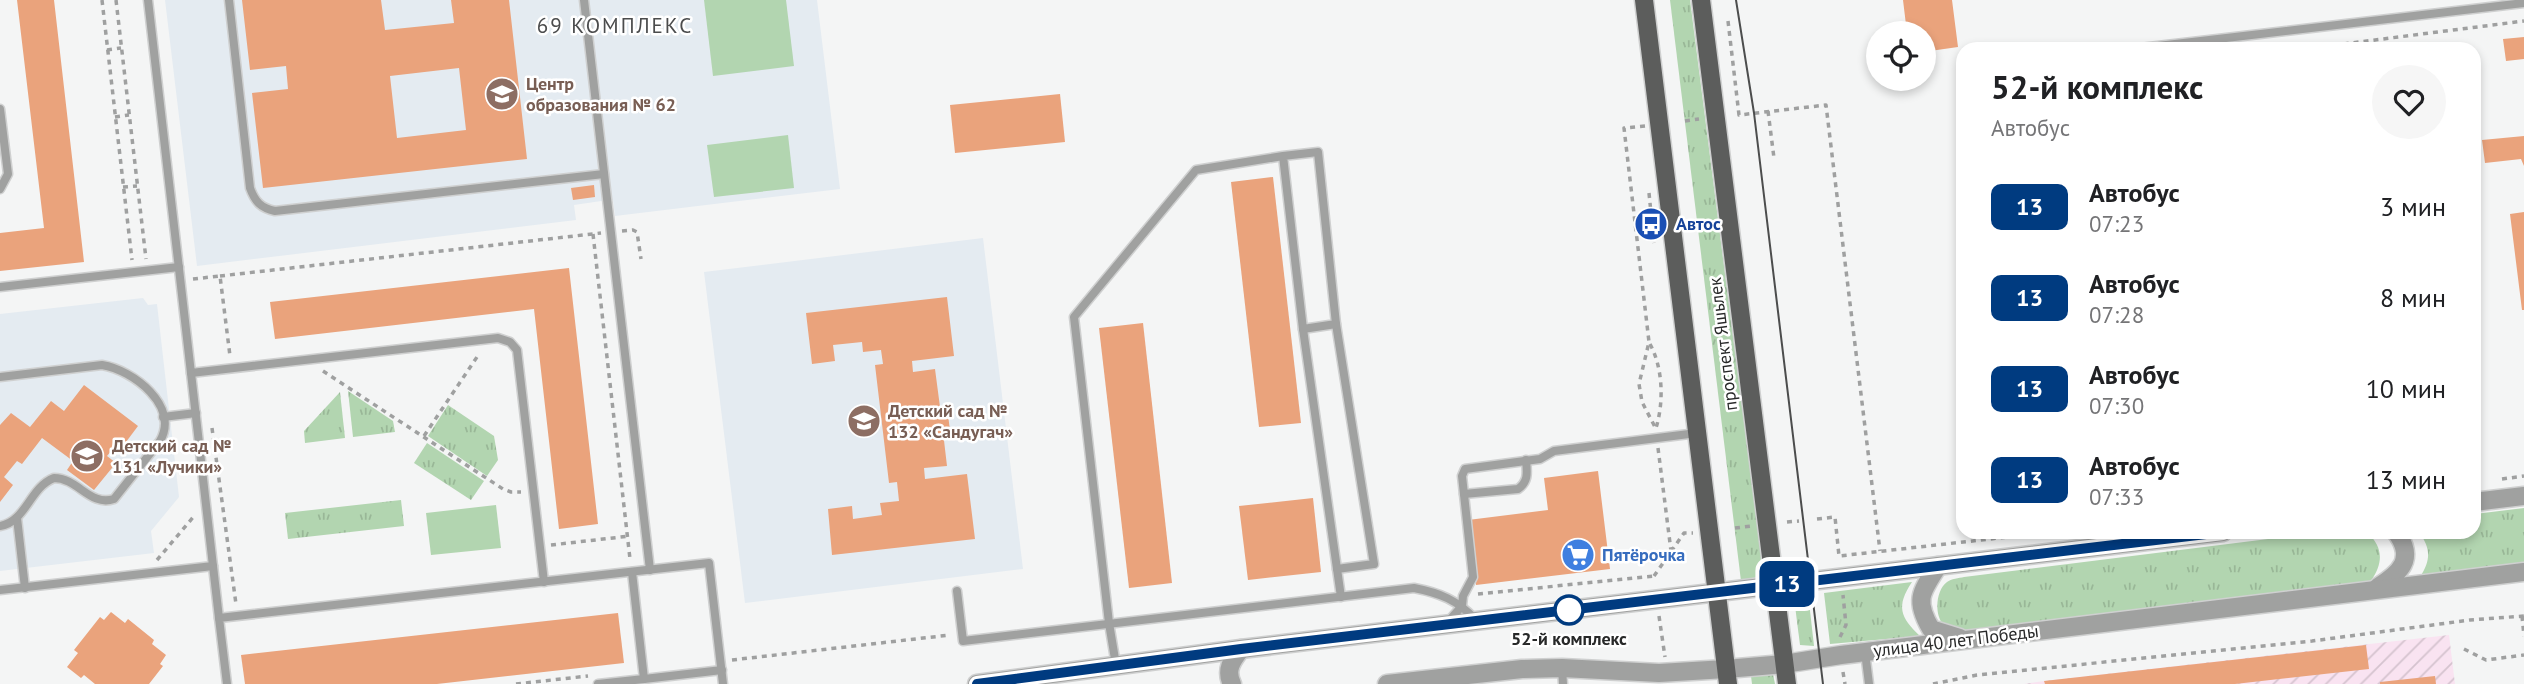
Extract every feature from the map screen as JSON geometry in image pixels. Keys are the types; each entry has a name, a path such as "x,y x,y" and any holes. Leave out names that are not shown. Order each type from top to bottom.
{"main road":[{"name":"проспект Яшьлек","path":"1644,0 1727,677"},
{"name":"проспект Яшьлек","path":"1701,0 1787,684"}],"street":[{"path":"2481,501 2524,496"},
{"path":"977,684 1241,649 2164,539"},
{"path":"2372,591 2398,574 2404,563 2405,551 2401,539"},
{"path":"1938,566 1921,593 1921,613 1931,629 1972,640"},
{"name":"улица 40 лет Победы","path":"1387,684 1659,673 1727,677 1784,664 1865,652 2524,572"},
{"path":"1232,684 1229,678 1230,663 1241,649"}],"lane":[{"path":"148,0 227,684"},
{"path":"229,0 250,188 258,204 267,209 275,211 604,174"},
{"path":"584,0 650,570"},
{"path":"2192,42 2524,3"},
{"path":"0,109 8,174 0,189"},
{"path":"1116,665 1074,317 1196,170 1318,152 1336,324 1374,564 1337,569"},
{"path":"1283,156 1303,329 1341,597"},
{"path":"0,287 179,267"},
{"path":"1303,329 1336,324"},
{"path":"191,373 504,339 517,350 544,582"},
{"path":"0,377 110,366 121,370 156,397 161,404 164,430 160,441 114,499 95,499 71,481 54,478 41,486 17,518 10,524 0,526"},
{"path":"163,417 196,413"},
{"path":"1446,625 1462,606 1463,596 1473,573 1462,477 1465,469 1539,459 1555,451 1697,433"},
{"path":"1464,494 1518,489 1528,476 1526,460"},
{"path":"17,518 24,588"},
{"path":"219,618 709,563 723,684"},
{"path":"0,590 214,566"},
{"path":"632,572 644,679"},
{"path":"957,591 963,641 1413,588 1442,594 1462,606 1477,621"},
{"path":"1865,652 1869,684"},
{"path":"598,684 722,670"}],"path":[{"path":"102,0 133,272"},
{"path":"116,0 147,271"},
{"path":"1728,21 1740,115 1826,105 1880,551"},
{"path":"2359,42 2524,21"},
{"path":"107,50 121,48"},
{"path":"1768,111 1773,158"},
{"path":"115,117 129,115"},
{"path":"1685,121 1705,119"},
{"path":"1649,342 1657,356 1662,409 1656,428 1642,402 1639,384 1649,342 1625,128 1651,125"},
{"path":"123,187 137,186"},
{"path":"180,281 633,230 637,232 642,259"},
{"path":"593,234 632,572"},
{"path":"220,276 231,368"},
{"path":"424,436 489,339"},
{"path":"307,360 507,491 533,490"},
{"path":"212,426 238,616"},
{"path":"1658,446 1671,551"},
{"path":"145,574 206,503"},
{"path":"1817,519 1835,517 1839,555 1989,539"},
{"path":"1787,522 1799,521"},
{"path":"1735,528 1758,525"},
{"path":"1654,576 1684,533 1693,533"},
{"path":"540,546 646,534"},
{"path":"1840,643 1846,625 1843,591"},
{"path":"1659,614 1665,659"},
{"path":"1933,684 1977,676 2523,616 2524,636"},
{"path":"2464,649 2486,660 2524,655"}],"shaded area":[{"name":"Центр образования № 62","path":"165,0 817,0 840,189 615,216 613,200 608,200 574,205 576,220 197,266"},
{"name":"Детский сад № 132 «Сандугач»","path":"983,238 1023,569 745,603 704,272"},
{"name":"Детский сад № 131 «Лучики»","path":"143,298 148,305 157,304 179,497 151,531 154,553 0,571 0,314"},
{"path":"2449,635 2455,684 2024,684 2044,681"}],"green space":[{"path":"704,0 786,0 794,66 713,76"},
{"path":"1670,0 1690,0 1764,578 1741,581"},
{"path":"788,135 794,188 714,197 707,145"},
{"path":"348,391 393,421 395,432 353,437"},
{"path":"340,392 345,438 305,443 304,431"},
{"path":"448,405 494,436 498,460 487,476 428,436"},
{"path":"427,443 484,481 471,500 414,463"},
{"path":"401,500 404,526 288,539 285,513"},
{"path":"496,505 501,548 431,555 426,513"},
{"path":"2524,508 2524,565 2420,577 2428,554 2423,539 2481,539 2481,513"},
{"path":"2269,539 2374,539 2380,556 2378,568 2371,581 1982,631 1951,629 1940,620 1940,591 1947,582 1957,578"},
{"path":"1912,582 1904,598 1902,611 1908,623 1920,636 1830,644 1824,593"},
{"path":"1808,593 1814,646 1800,645 1794,598 1798,594"},
{"path":"1773,674 1775,684 1752,684 1751,676"}],"building":[{"path":"17,0 54,0 84,262 0,271 0,233 44,228"},
{"path":"242,0 381,0 385,30 454,23 451,0 509,0 527,159 263,188 252,93 288,89 286,66 250,70","holes":["459,68 466,130 397,138 390,76"]},
{"path":"1903,0 1952,0 1956,47 1936,50 1936,21 1906,21"},
{"path":"2524,37 2524,59 2506,61 2503,39"},
{"path":"1060,94 1065,142 955,153 950,105"},
{"path":"2524,136 2524,166 2521,159 2485,163 2482,140"},
{"path":"1273,177 1301,423 1259,427 1231,182"},
{"path":"594,185 595,197 573,200 571,188"},
{"path":"2524,212 2524,310 2522,310 2510,214"},
{"path":"569,268 598,524 559,529 534,309 275,339 270,302"},
{"path":"947,297 954,356 912,361 913,372 935,369 940,407 947,406 950,431 943,432 947,466 924,468 925,479 967,474 975,539 832,555 828,509 852,506 853,519 882,515 880,503 899,501 897,482 889,483 875,365 883,364 881,350 863,352 862,342 833,345 835,361 812,364 806,313"},
{"path":"1143,323 1172,583 1129,588 1099,328"},
{"path":"84,385 138,426 117,454 112,450 107,456 116,463 94,490 67,470 73,461 42,438 22,464 17,461 4,477 13,485 0,502 0,425 11,413 30,427 51,401 64,411"},
{"path":"1598,471 1610,569 1476,585 1468,520 1548,510 1544,478"},
{"path":"1313,498 1321,572 1248,580 1239,506"},
{"path":"111,612 125,623 128,619 154,640 152,644 166,655 160,664 163,666 149,684 95,684 84,675 81,678 67,667 78,653 74,650 100,617 104,620"},
{"path":"618,613 624,663 437,684 245,684 241,655"},
{"path":"2366,645 2369,669 2235,684 2045,684 2044,681"},
{"path":"2435,676 2436,684 2380,684 2380,682"}],"tram line":[{"path":"1736,0 1754,113 1823,684"}],"bus line":[{"name":"13","path":"977,684 1241,649 2164,539"}],"place":[{"name":"Центр образования № 62","path":"502,94"},
{"name":"Автос","path":"1651,224"},
{"name":"Детский сад № 132 «Сандугач»","path":"864,421"},
{"name":"Детский сад № 131 «Лучики»","path":"87,456"},
{"name":"Пятёрочка","path":"1578,555"},
{"name":"52-й комплекс","path":"1569,610"}],"district":[{"name":"69 КОМПЛЕКС","path":"615,26"}]}
